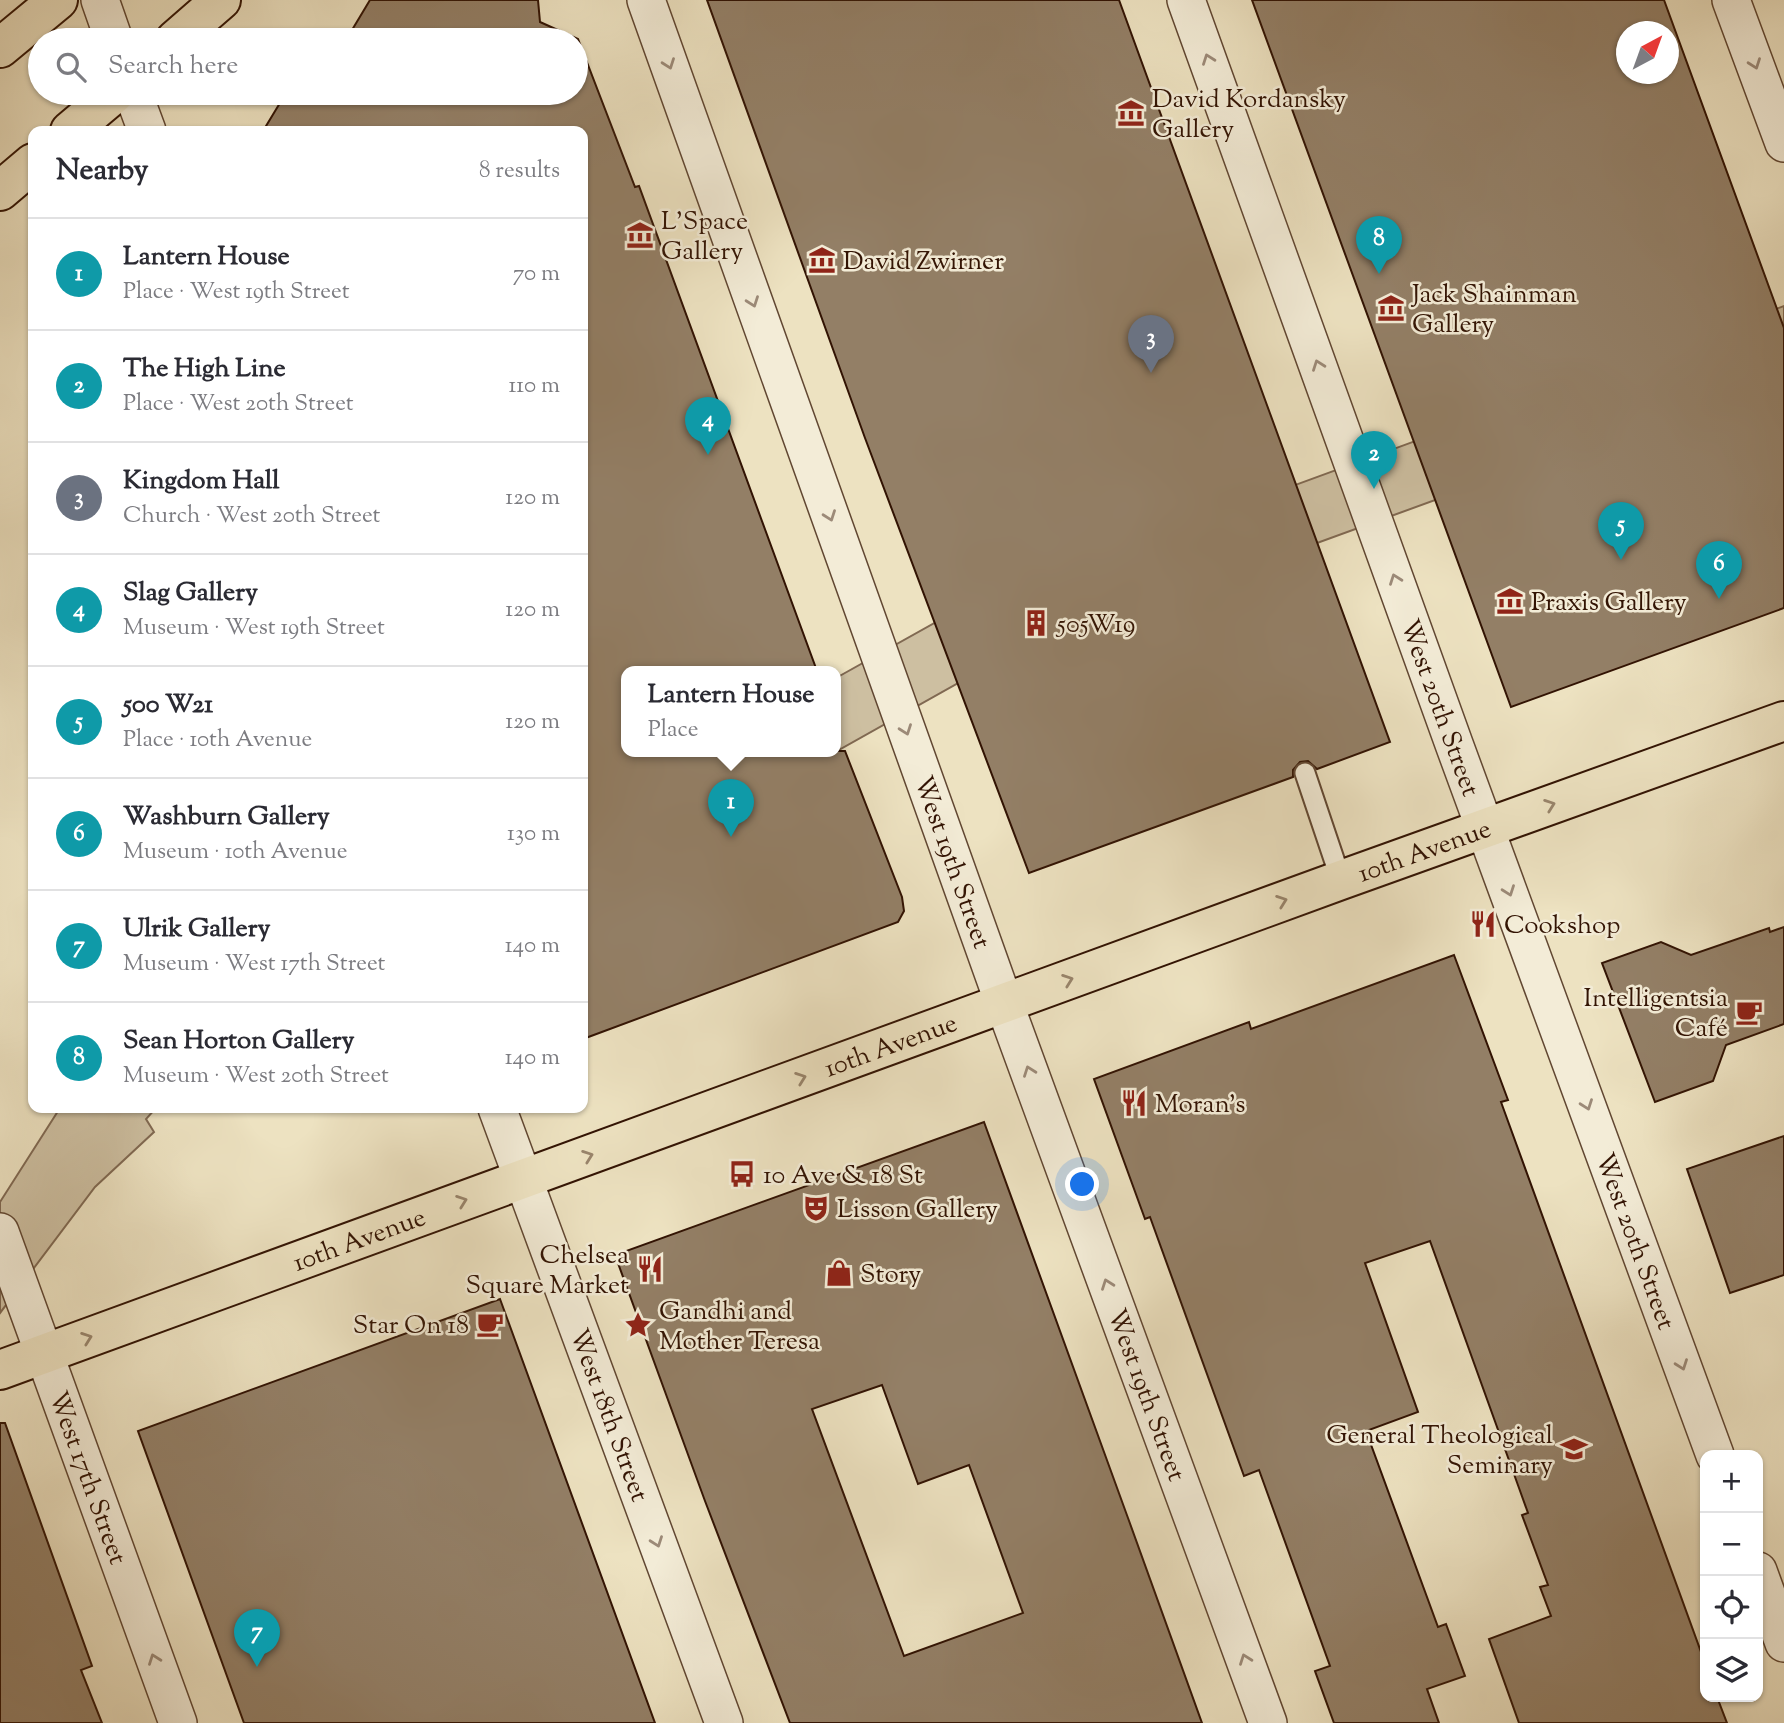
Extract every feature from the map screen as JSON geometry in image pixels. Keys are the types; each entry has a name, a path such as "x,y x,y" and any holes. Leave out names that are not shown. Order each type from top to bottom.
{"main road":[{"path":"0,48 58,0"},
{"path":"189,28 221,0"},
{"path":"76,126 101,105"},
{"path":"0,191 28,167"},
{"name":"10th Avenue","path":"0,1370 1486,827 1784,721"}],"street":[{"path":"100,0 110,28"},
{"name":"West 19th Street","path":"646,0 1004,1003 1268,1723"},
{"name":"West 20th Street","path":"1186,0 1713,1450"},
{"path":"1731,0 1784,143"},
{"path":"137,105 144,126"},
{"name":"West 18th Street","path":"499,1113 724,1723"},
{"name":"West 17th Street","path":"0,1232 178,1723"},
{"path":"1760,1576 1784,1643"}],"lane":[{"path":"1305,773 1341,880"}],"shaded area":[{"path":"1784,306 1784,373 1078,630 962,681 841,749 841,675 965,606"},
{"path":"634,757 828,757 588,841 588,774"},
{"path":"57,1113 151,1113 146,1119 154,1132 95,1187 0,1313 0,1202"}],"building":[{"path":"370,0 538,0 540,22 553,28 353,28"},
{"path":"707,0 1119,0 1390,742 1317,769 1308,761 1300,762 1293,770 1293,777 1029,873 865,438"},
{"path":"1252,0 1664,0 1672,21 1616,21 1616,84 1679,84 1679,41 1784,328 1784,608 1511,707"},
{"path":"588,65 635,187 639,186 815,666 621,666 621,757 841,757 841,751 845,751 902,897 904,911 898,922 588,1037 588,126 266,126 279,105 588,105"},
{"path":"1784,927 1784,1024 1726,1045 1713,1081 1655,1102 1602,963 1661,942 1691,955 1769,928 1770,932"},
{"path":"1454,955 1508,1100 1501,1102 1700,1649 1700,1702 1719,1702 1727,1723 1519,1723 1489,1639 1551,1616 1540,1587 1548,1585 1522,1515 1528,1513 1430,1241 1365,1263 1418,1412 1366,1431 1438,1627 1446,1624 1465,1676 1427,1689 1439,1723 1334,1723 1315,1671 1330,1666 1259,1470 1244,1476 1150,1217 1145,1219 1094,1079 1249,1022 1251,1029"},
{"path":"984,1122 1202,1723 790,1723 615,1255","holes":["882,1385 918,1484 969,1465 1023,1613 904,1656 812,1409"]},
{"path":"1784,1136 1784,1275 1730,1293 1687,1169"},
{"path":"500,1299 655,1723 244,1723 138,1431"},
{"path":"0,1423 5,1423 92,1666 81,1670 102,1723 0,1723"}],"place":[{"name":"David Kordansky Gallery","path":"1131,113"},
{"name":"L'Space Gallery","path":"640,235"},
{"name":"David Zwirner","path":"822,260"},
{"name":"Sean Horton Gallery","path":"1379,274"},
{"name":"Jack Shainman Gallery","path":"1391,308"},
{"name":"Kingdom Hall","path":"1151,373"},
{"name":"Slag Gallery","path":"708,455"},
{"name":"The High Line","path":"1374,489"},
{"name":"500 W21","path":"1621,560"},
{"name":"Washburn Gallery","path":"1719,599"},
{"name":"Praxis Gallery","path":"1510,601"},
{"name":"505W19","path":"1036,623"},
{"name":"Lantern House","path":"731,837"},
{"name":"Cookshop","path":"1483,924"},
{"name":"Intelligentsia Café","path":"1749,1012"},
{"name":"Moran's","path":"1134,1103"},
{"name":"10 Ave & 18 St","path":"742,1174"},
{"name":"Lisson Gallery","path":"816,1208"},
{"name":"Chelsea Square Market","path":"650,1269"},
{"name":"Story","path":"839,1273"},
{"name":"Star On 18","path":"490,1324"},
{"name":"Gandhi and Mother Teresa","path":"638,1325"},
{"name":"General Theological Seminary","path":"1574,1449"},
{"name":"Ulrik Gallery","path":"257,1667"}]}
